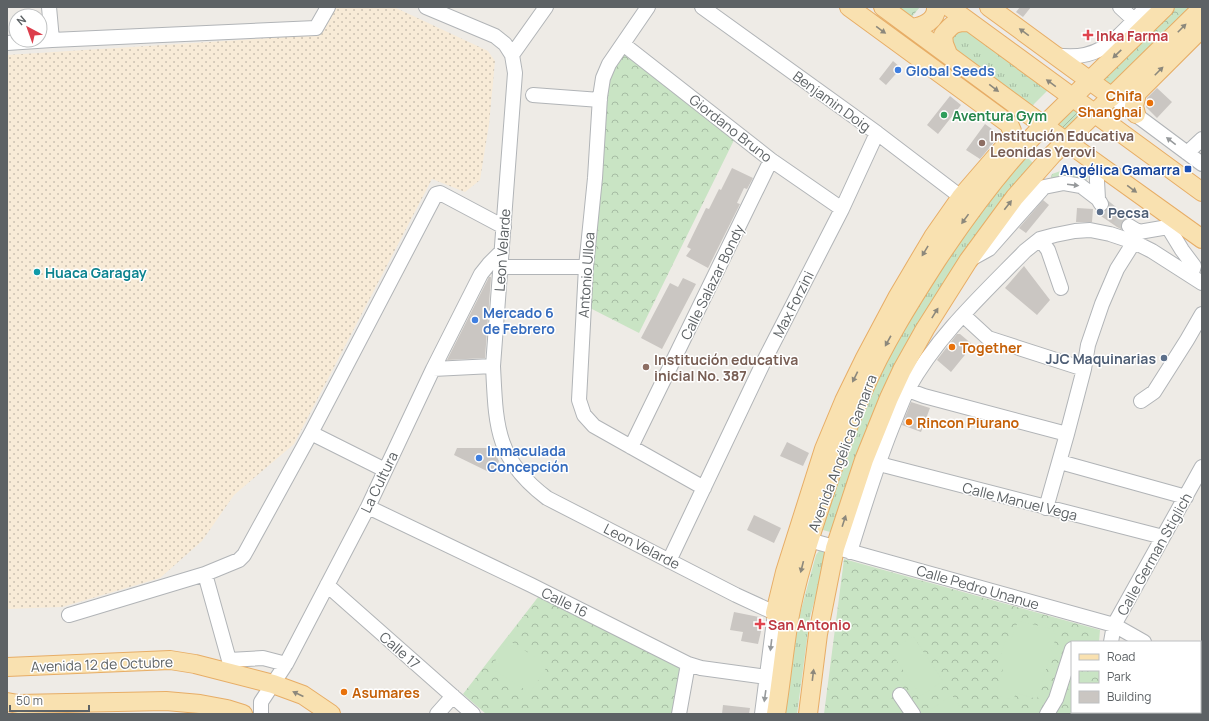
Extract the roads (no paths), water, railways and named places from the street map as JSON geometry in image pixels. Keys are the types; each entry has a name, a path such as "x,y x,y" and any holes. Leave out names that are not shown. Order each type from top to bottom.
{"main road":[{"path":"849,7 902,46 978,76"},
{"path":"883,7 1096,163 1170,223 1202,239"},
{"path":"912,28 926,24 934,17 936,7"},
{"path":"949,7 1202,192"},
{"path":"990,7 1112,97"},
{"name":"Avenida Angélica Gamarra","path":"782,616 848,428 863,390 883,351 926,278 959,228 994,181 1023,146 1090,80 1139,19 1165,7"},
{"name":"Avenida Angélica Gamarra","path":"808,714 818,634 842,550 864,460 889,398 920,337 968,261 999,218 1043,164 1202,8"},
{"path":"948,54 944,44 943,35 952,24 958,22 969,22"},
{"path":"1136,114 1134,106 1137,93 1202,28"},
{"name":"Avenida Angélica Gamarra","path":"776,714 785,572 824,450 844,400 898,296 933,237 961,197 1012,138 1012,131 1009,124 902,46"},
{"path":"1023,146 1029,145 1036,148 1043,158 1043,164"},
{"path":"889,398 916,393 902,370"},
{"name":"Avenida 12 de Octubre","path":"7,667 170,660 195,664 273,684 302,695 331,714"},
{"path":"7,702 18,704 166,701 200,704 235,712"}],"street":[{"path":"49,7 52,40"},
{"path":"7,43 316,28 328,7"},
{"path":"433,8 495,36 505,44 512,55 546,7"},
{"name":"Antonio Ulloa","path":"648,7 609,64 603,78 586,267 579,400 584,415 594,426 704,488"},
{"name":"Benjamin Doig","path":"702,7 877,133 961,197"},
{"path":"1120,7 1139,19"},
{"name":"Avenida Angélica Gamarra","path":"1055,55 1079,57 1091,54 1102,49 1139,19"},
{"name":"Giordano Bruno","path":"624,44 771,160 842,209"},
{"name":"Leon Velarde","path":"512,55 515,73 493,366 495,411 501,442 512,464 534,488 547,498 782,616"},
{"path":"533,95 600,100"},
{"path":"1112,97 1202,164"},
{"name":"Max Forzini","path":"670,561 766,357 842,209 877,133"},
{"path":"1187,153 1202,139"},
{"name":"Calle Salazar Bondy","path":"631,447 771,160"},
{"path":"968,261 988,249 1044,187 1064,183 1082,186 1100,202 1096,163"},
{"path":"1043,164 1044,187"},
{"path":"69,614 205,574 240,560 311,433 436,194 440,192 504,227"},
{"path":"1129,226 1139,232 1170,223 1182,250 1194,266 1197,279"},
{"name":"Avenida Angélica Gamarra","path":"842,550 878,463 916,393 935,348 945,334 963,315 1025,251 1040,239 1075,231 1090,230 1110,234 1134,242 1152,251 1197,279"},
{"path":"1040,239 1048,250 1061,288"},
{"path":"1046,508 1068,434 1084,369 1088,345 1102,304 1117,269 1134,242"},
{"name":"La Cultura","path":"261,714 261,702 286,664 368,507 433,369 481,274 502,252"},
{"path":"500,267 586,267"},
{"path":"1141,401 1154,392 1188,340 1202,314"},
{"path":"963,315 988,338 1084,369"},
{"path":"920,337 935,348"},
{"path":"433,369 493,366"},
{"path":"916,393 1068,434"},
{"path":"311,433 385,470"},
{"path":"1060,462 1186,497"},
{"name":"Calle Manuel Vega","path":"878,463 1046,508 1163,537"},
{"name":"Calle German Stiglich","path":"1111,641 1114,625 1202,467"},
{"name":"Calle 16","path":"368,507 531,585 688,664 701,668 767,677"},
{"name":"Calle Pedro Unanue","path":"809,540 1114,625 1142,641"},
{"path":"205,574 229,660"},
{"name":"Calle 17","path":"326,585 473,714"},
{"name":"Avenida Angélica Gamarra","path":"762,714 767,677 782,616"},
{"path":"1047,714 1056,700 1069,668 1071,655"},
{"path":"195,664 262,658 286,664"},
{"path":"679,714 688,664"},
{"path":"900,695 913,714"},
{"path":"437,714 453,696"}],"tunnel":[{"path":"1101,204 1129,226"}],"place":[{"name":"Inka Farma","path":"1088,35"},
{"name":"Global Seeds","path":"898,70"},
{"name":"Chifa Shanghai","path":"1150,103"},
{"name":"Aventura Gym","path":"944,115"},
{"name":"Institución Educativa Leonidas Yerovi","path":"982,143"},
{"name":"Angélica Gamarra","path":"1188,169"},
{"name":"Pecsa","path":"1100,212"},
{"name":"Huaca Garagay","path":"37,272"},
{"name":"Mercado 6 de Febrero","path":"475,320"},
{"name":"Together","path":"952,347"},
{"name":"JJC Maquinarias","path":"1164,358"},
{"name":"Institución educativa inicial No. 387","path":"646,367"},
{"name":"Rincon Piurano","path":"909,422"},
{"name":"Inmaculada Concepción","path":"479,458"},
{"name":"San Antonio","path":"760,624"},
{"name":"Asumares","path":"344,692"}]}
